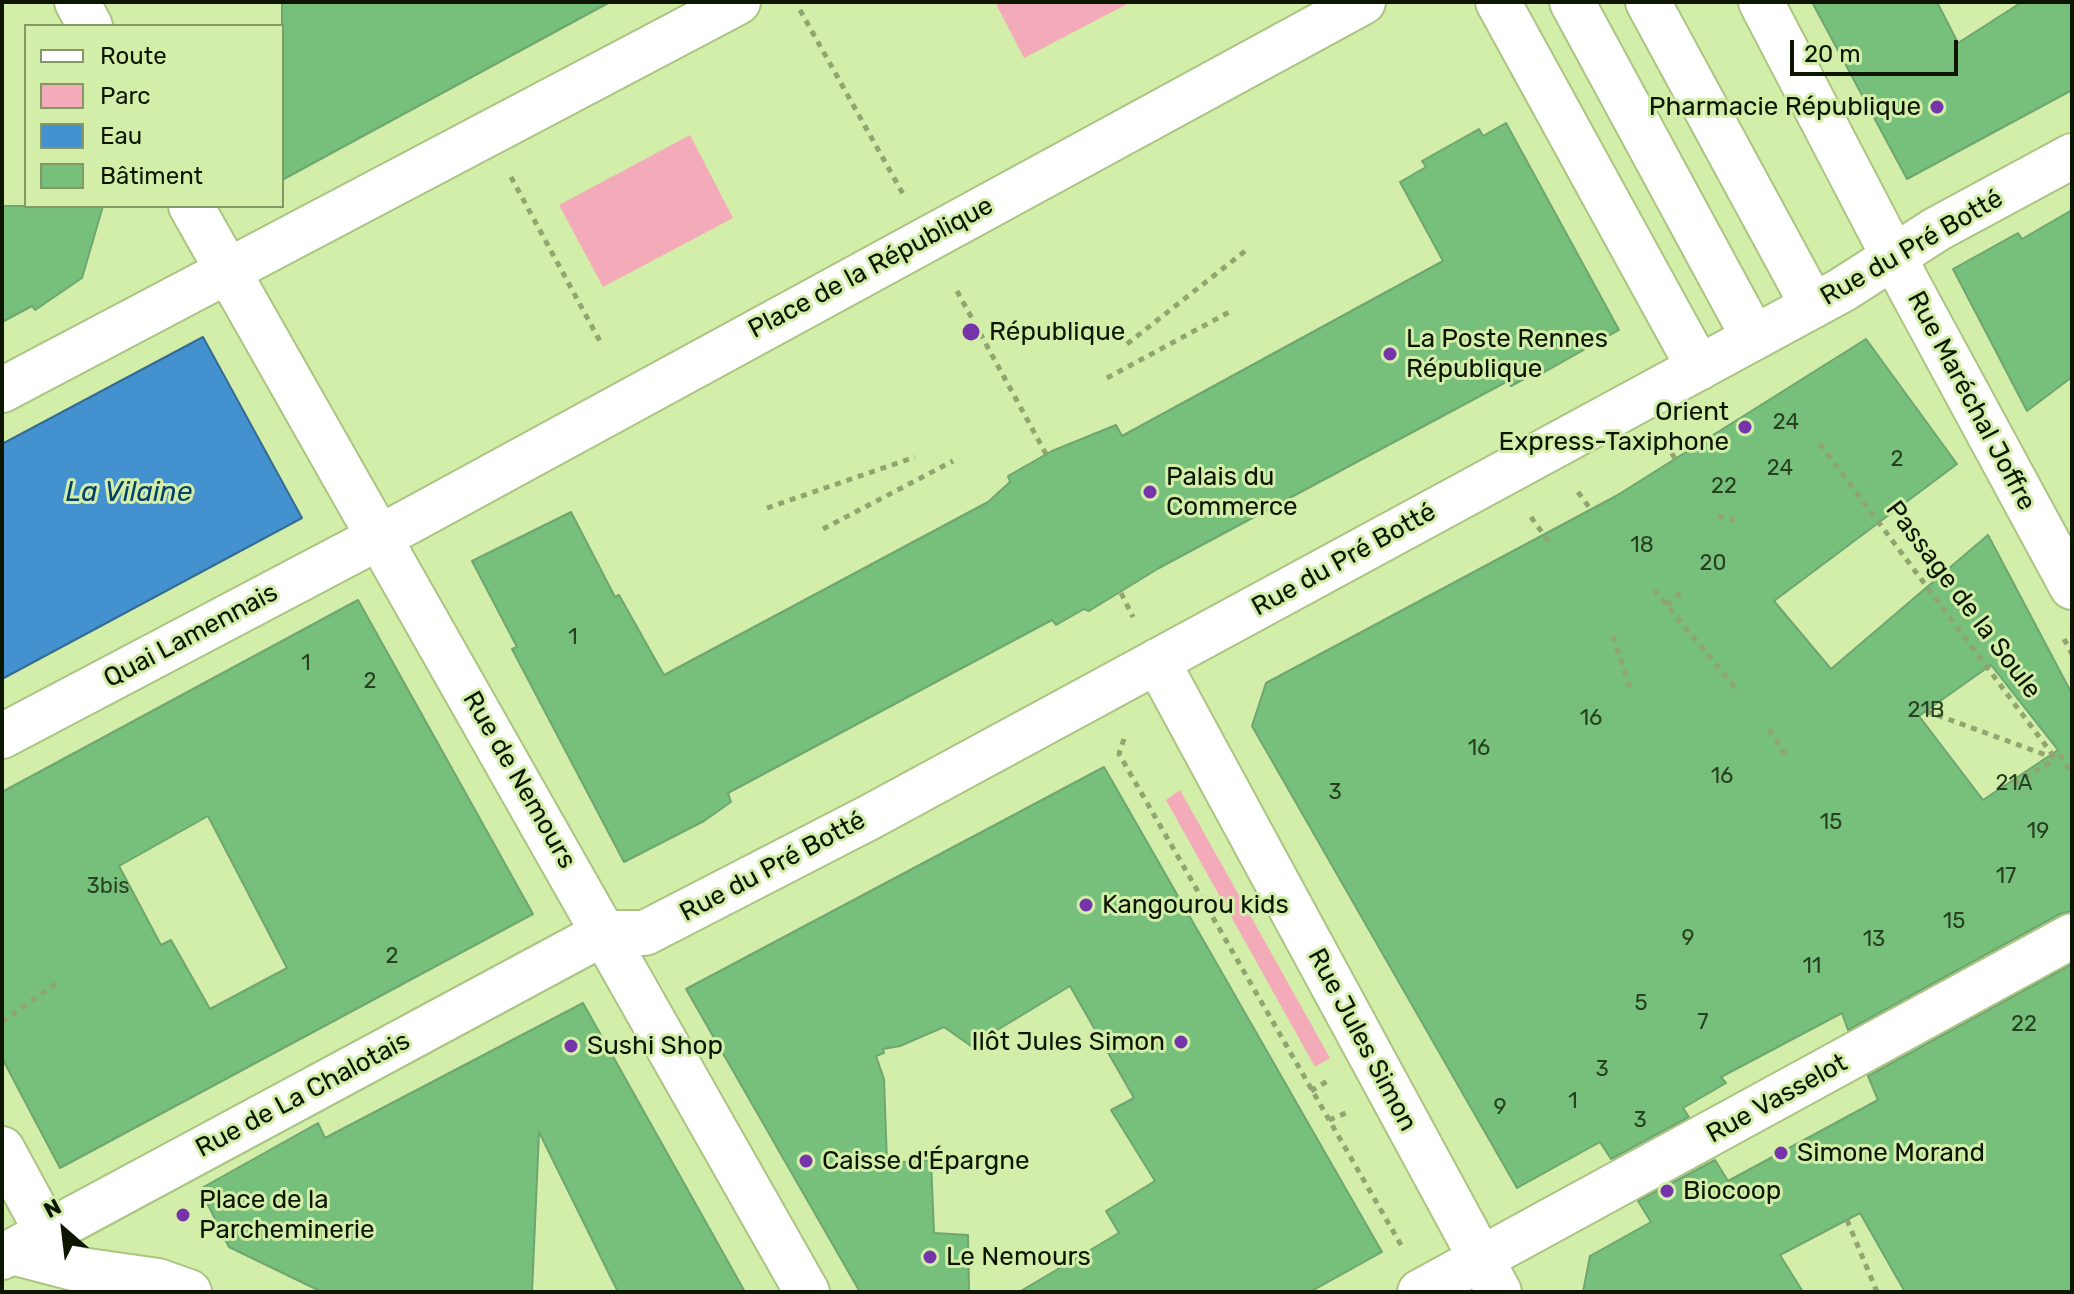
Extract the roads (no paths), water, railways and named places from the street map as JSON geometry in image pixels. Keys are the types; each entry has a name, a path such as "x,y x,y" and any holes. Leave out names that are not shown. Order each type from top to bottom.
{"street":[{"path":"77,2 89,24"},
{"path":"2,390 738,2"},
{"name":"Place de la République","path":"380,536 1363,2"},
{"path":"1498,2 1699,368"},
{"path":"1572,2 1754,338"},
{"path":"1648,2 1813,306"},
{"name":"Rue Maréchal Joffre","path":"1761,2 2072,587"},
{"name":"Rue du Pré Botté","path":"604,933 645,933 674,920 1813,306 1937,229 2072,156"},
{"name":"Rue de Nemours","path":"192,208 807,1292"},
{"name":"Quai Lamennais","path":"2,736 380,536"},
{"name":"Rue Jules Simon","path":"1157,661 1490,1276"},
{"name":"Rue de La Chalotais","path":"21,1247 604,933"},
{"name":"Rue Vasselot","path":"1414,1274 1490,1276 2072,936"},
{"path":"2,1149 21,1247 81,1270 158,1281 189,1292"}],"water":[{"name":"La Vilaine","path":"203,337 302,518 2,679 2,444"}],"place":[{"name":"Pharmacie République","path":"1937,107"},
{"name":"République","path":"971,332"},
{"name":"La Poste Rennes République","path":"1390,354"},
{"name":"Orient Express-Taxiphone","path":"1745,427"},
{"name":"Palais du Commerce","path":"1150,492"},
{"name":"Kangourou kids","path":"1086,905"},
{"name":"Ilôt Jules Simon","path":"1181,1042"},
{"name":"Sushi Shop","path":"571,1046"},
{"name":"Simone Morand","path":"1781,1153"},
{"name":"Caisse d'Épargne","path":"806,1161"},
{"name":"Biocoop","path":"1667,1191"},
{"name":"Place de la Parcheminerie","path":"183,1215"},
{"name":"Le Nemours","path":"930,1257"}]}
